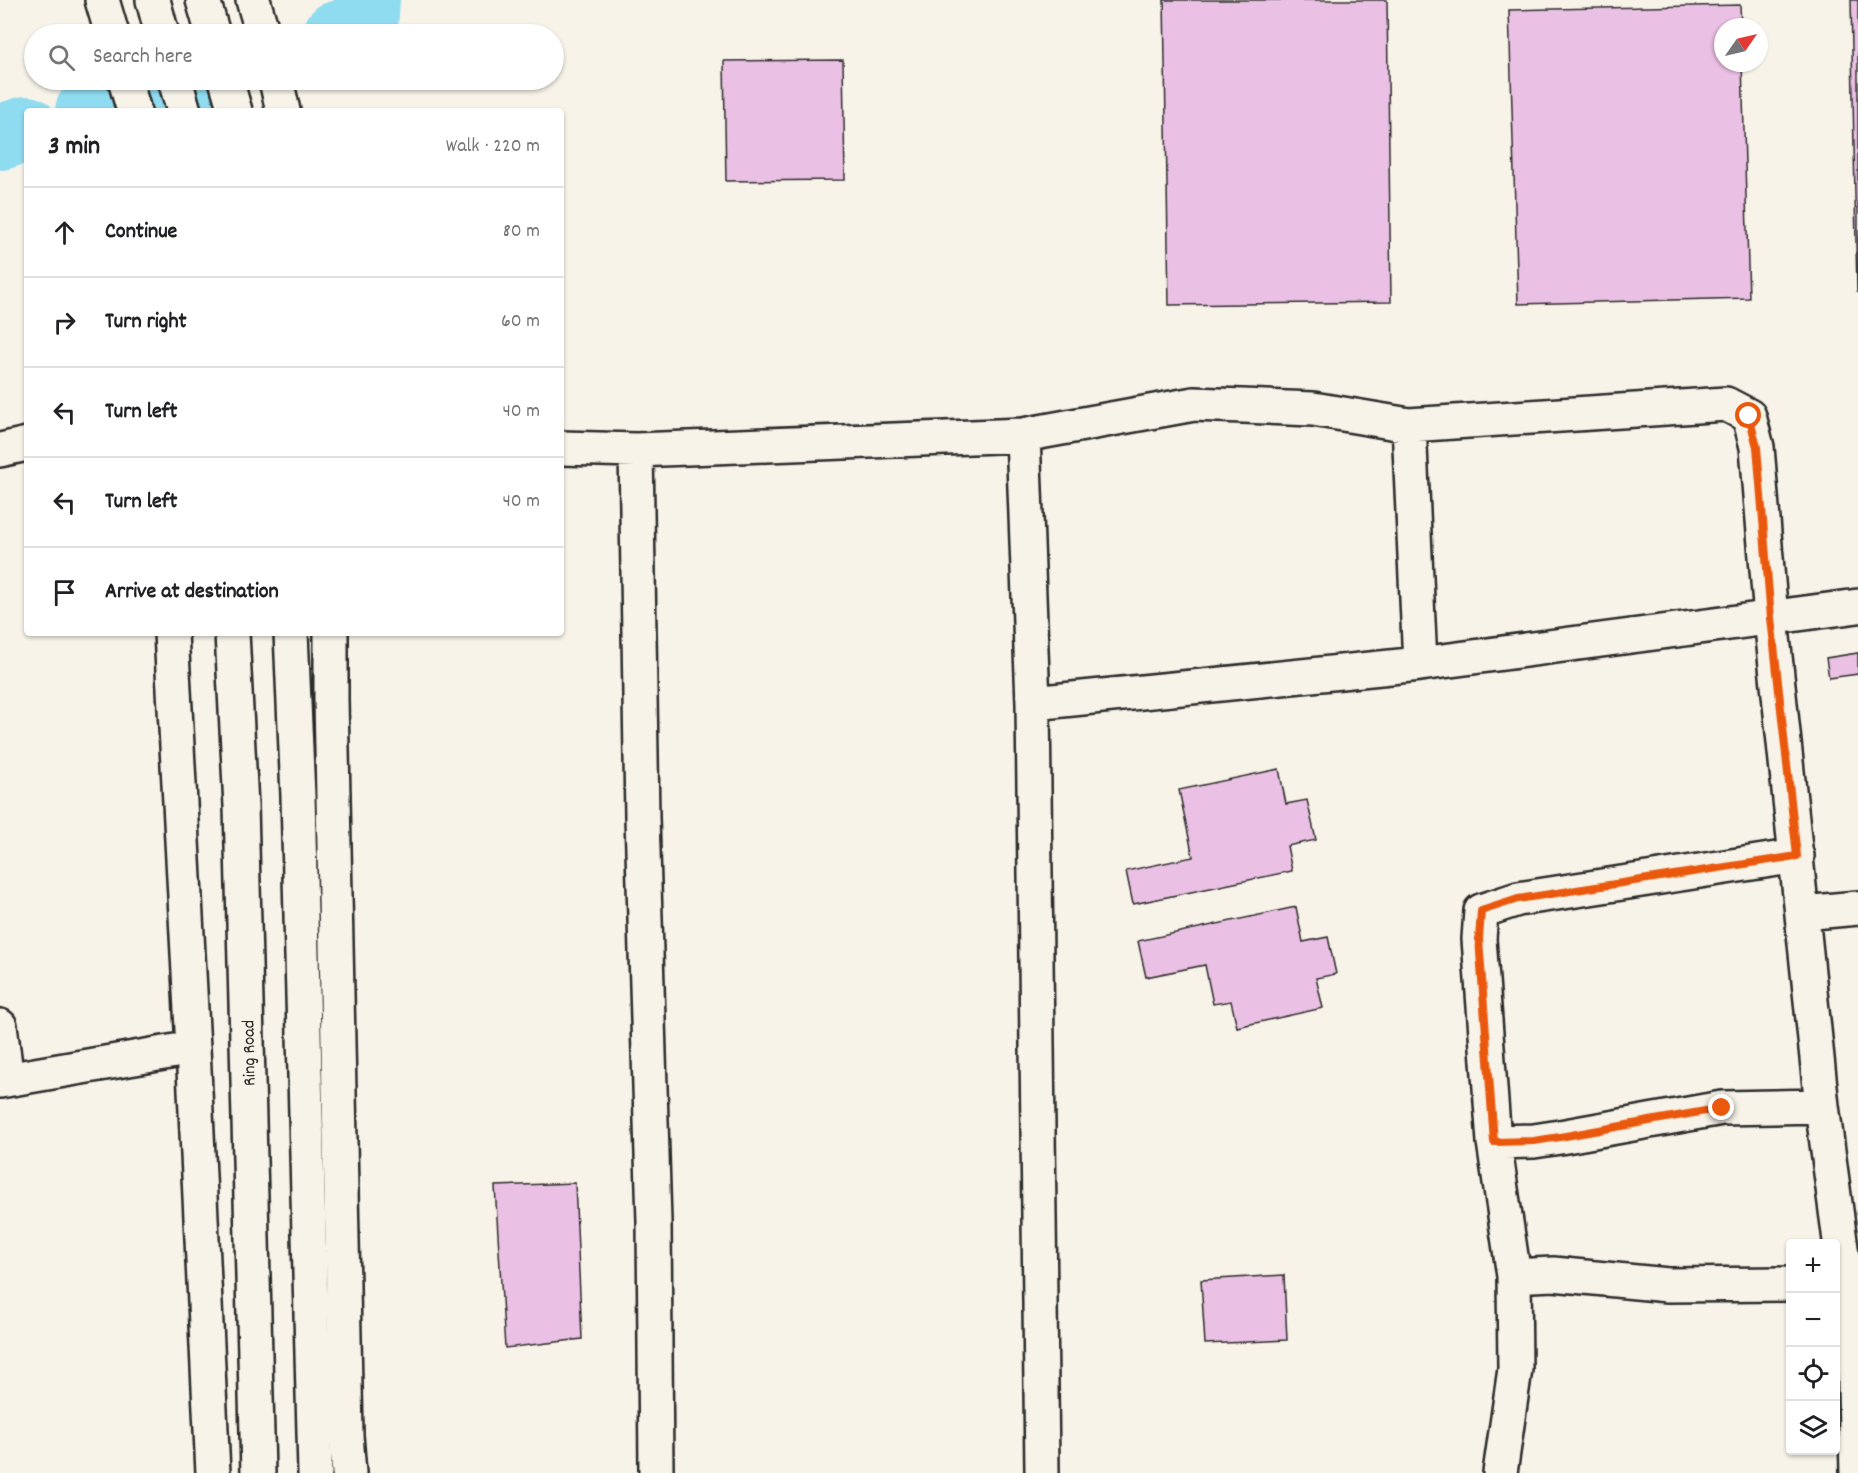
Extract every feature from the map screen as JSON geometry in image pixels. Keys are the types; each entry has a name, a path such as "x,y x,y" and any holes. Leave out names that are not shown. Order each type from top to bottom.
{"main road":[{"path":"153,0 159,24"},
{"path":"203,0 210,24"},
{"path":"253,0 260,24"},
{"path":"103,2 109,24"},
{"path":"128,90 133,108"},
{"path":"178,90 183,108"},
{"path":"229,90 234,108"},
{"path":"564,448 636,450 1023,435 1194,404 1313,409 1409,425 1726,404 1749,416 1757,447 1771,618 1841,1284 1854,1345 1857,1473"},
{"path":"1409,425 1420,664"},
{"path":"1023,435 1033,703 1042,1473"},
{"path":"0,450 24,445"},
{"path":"636,450 642,817 654,1222 656,1473"},
{"path":"1033,703 1420,664 1858,606"},
{"path":"171,636 213,1473"},
{"name":"Ring Road","path":"232,636 242,807 258,1473"},
{"path":"291,636 298,796 315,1473"},
{"path":"331,636 349,1473"},
{"path":"1500,1473 1515,1369 1514,1275 1494,1142 1479,939 1481,911 1518,899 1797,856"},
{"path":"1802,913 1858,908"},
{"path":"0,1026 4,1080 193,1048"},
{"path":"1494,1142 1534,1141 1722,1108 1822,1106"},
{"path":"1514,1275 1553,1274 1668,1285 1786,1284"}],"building":[{"path":"1164,0 1387,0 1391,302 1169,305"},
{"path":"1851,0 1858,0 1858,292 1857,292"},
{"path":"1740,5 1741,18 1714,18 1714,72 1742,72 1749,298 1518,304 1509,10"},
{"path":"843,60 845,180 726,181 724,61"},
{"path":"1858,653 1858,674 1829,678 1826,658"},
{"path":"1279,769 1286,804 1307,800 1316,840 1287,846 1292,871 1133,904 1126,871 1193,857 1179,790"},
{"path":"1296,907 1303,942 1328,937 1336,974 1316,978 1323,1008 1237,1027 1231,1001 1213,1004 1205,965 1146,977 1138,941"},
{"path":"575,1183 582,1339 505,1348 495,1186"},
{"path":"1284,1275 1287,1340 1205,1344 1201,1280"}],"waterway":[{"path":"365,24 367,0"},
{"path":"98,108 157,90"},
{"path":"0,137 24,130"}],"route":[{"path":"1722,1108 1534,1141 1494,1142 1479,939 1481,911 1518,899 1797,856 1771,618 1757,447 1749,416"}]}
